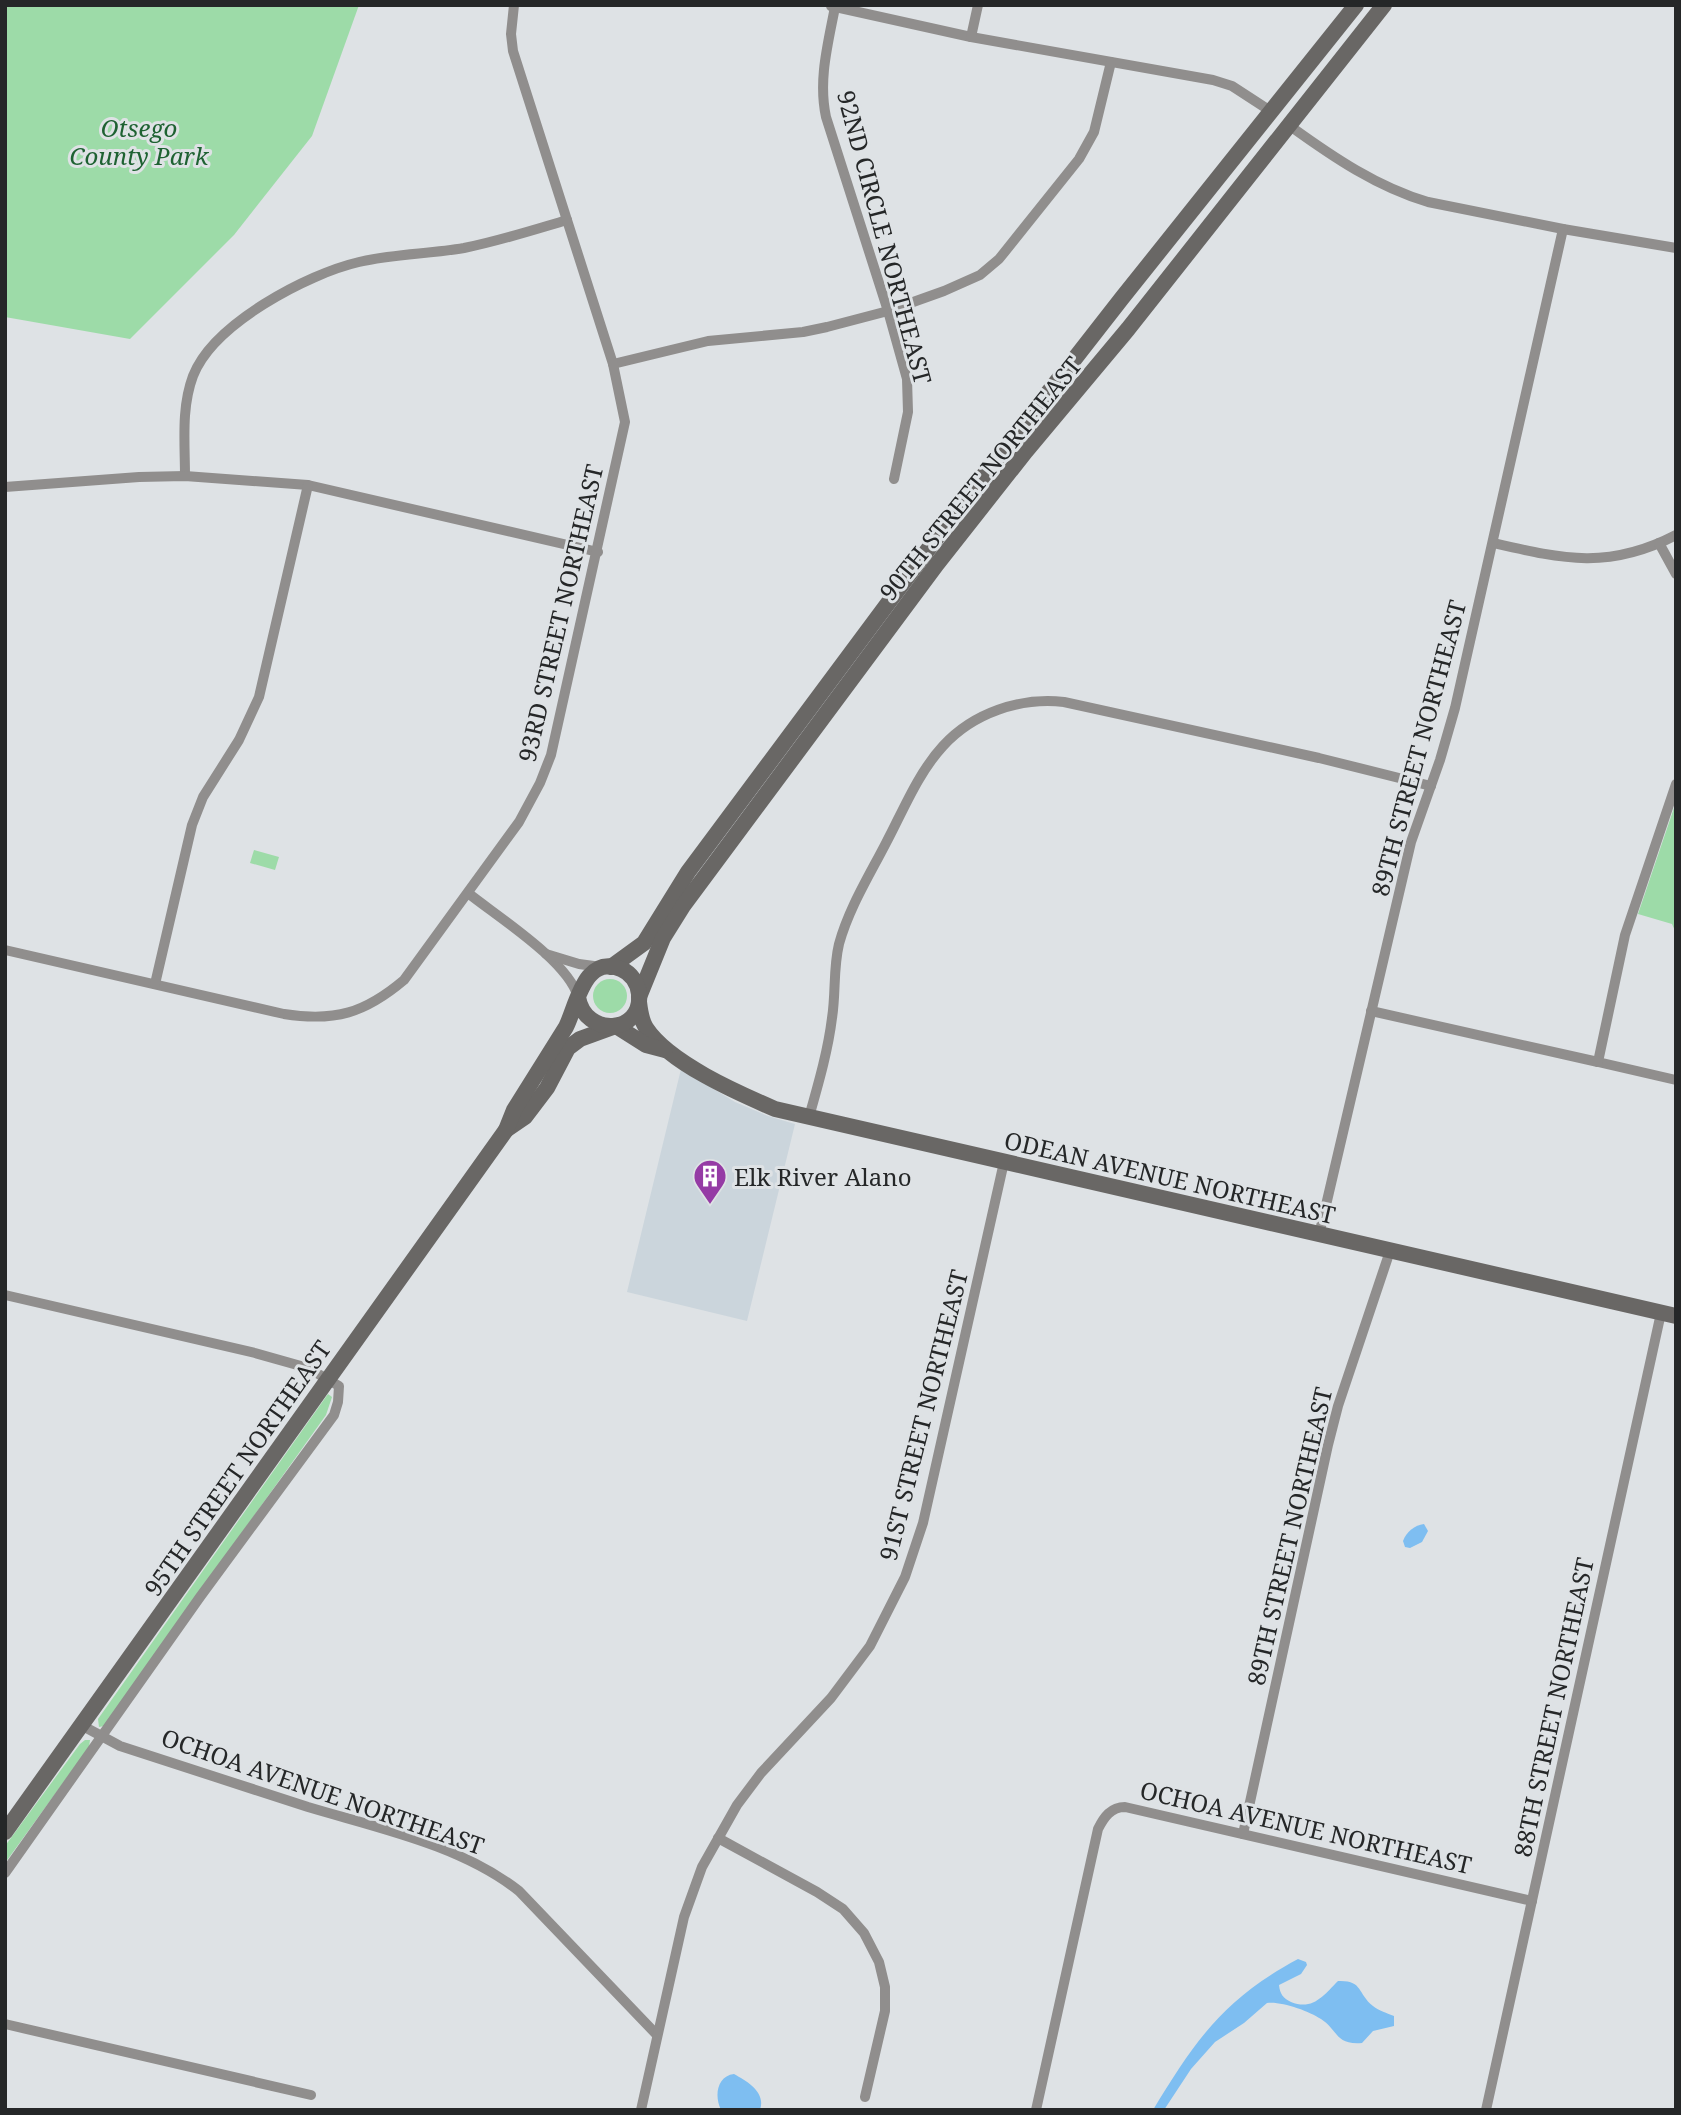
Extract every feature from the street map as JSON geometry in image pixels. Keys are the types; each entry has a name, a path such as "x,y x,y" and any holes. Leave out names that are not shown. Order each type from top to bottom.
{"main road":[{"name":"90TH STREET NORTHEAST","path":"610,967 644,943 688,872 973,489 1356,5"},
{"name":"90TH STREET NORTHEAST","path":"639,999 663,938 683,906 937,564 1274,146 1384,5"},
{"path":"1286,94 1292,123"},
{"path":"1269,115 1274,146"},
{"path":"610,967 625,971 637,984 639,999 629,1019 574,1043 564,1055 547,1088 525,1117 506,1130 513,1110 566,1027 585,979 592,973 610,967"},
{"path":"578,997 580,1006 592,1021 615,1027"},
{"name":"ODEAN AVENUE NORTHEAST","path":"639,999 645,1025 667,1050 738,1093 775,1109 1669,1315"},
{"name":"ODEAN AVENUE NORTHEAST","path":"615,1027 646,1045 667,1050"},
{"name":"95TH STREET NORTHEAST","path":"5,1832 506,1130"}],"street":[{"name":"93RD STREET NORTHEAST","path":"468,893 519,822 540,783 551,755 625,422 613,364 513,51 511,34 514,5"},
{"path":"971,37 978,5"},
{"path":"831,6 971,37 1213,79 1232,86 1269,115"},
{"name":"92ND CIRCLE NORTHEAST","path":"831,6 822,98 907,379 908,412 894,479"},
{"path":"613,364 708,341 803,332 888,311 980,275 999,259 1088,145 1102,106 1111,62"},
{"path":"1292,123 1336,159 1408,197 1563,229 1676,248"},
{"path":"185,477 185,408 188,394 201,359 238,321 316,276 362,261 464,248 567,220"},
{"name":"89TH STREET NORTHEAST","path":"1320,1235 1411,842 1455,708 1563,229"},
{"path":"5,487 139,477 185,477 308,485 598,552"},
{"path":"155,984 186,847 196,816 216,774 239,740 259,697 308,485"},
{"path":"1493,543 1570,559 1620,555 1659,543 1676,534"},
{"path":"1659,543 1676,574"},
{"path":"810,1117 832,1020 834,974 839,946 856,899 931,762 942,747 965,727 981,718 1018,704 1045,700 1064,702 1319,758 1431,786"},
{"path":"1598,1062 1625,935 1676,784"},
{"path":"5,950 298,1016 336,1016 353,1012 383,997 404,980 468,893 546,954 575,985 578,997"},
{"path":"546,954 579,964 610,967"},
{"path":"1371,1012 1676,1080"},
{"name":"91ST STREET NORTHEAST","path":"641,2110 691,1893 718,1838 737,1805 761,1773 831,1698 870,1646 905,1577 923,1523 1004,1162"},
{"name":"89TH STREET NORTHEAST","path":"1243,1835 1328,1445 1338,1406 1390,1251"},
{"path":"5,1295 255,1353 308,1368 339,1386 340,1393 334,1415 265,1507 5,1873"},
{"name":"88TH STREET NORTHEAST","path":"1486,2110 1669,1315"},
{"name":"OCHOA AVENUE NORTHEAST","path":"81,1725 120,1746 386,1830 477,1862 519,1891 657,2035"},
{"name":"OCHOA AVENUE NORTHEAST","path":"1036,2110 1098,1829 1102,1820 1112,1810 1125,1807 1532,1901"},
{"path":"718,1838 817,1892 843,1909 864,1933 879,1962 885,1987 885,2011 865,2097"},
{"path":"5,2024 311,2095"}],"shaded area":[{"path":"681,1069 735,1102 795,1124 747,1321 627,1292"}],"green space":[{"name":"Otsego County Park","path":"5,5 359,5 312,136 234,235 130,339 5,317"},
{"path":"1676,802 1676,933 1672,924 1638,914"},
{"path":"254,850 279,857 275,870 250,863"},
{"path":"610,979 622,984 627,996 622,1008 610,1013 598,1008 593,996 598,984"},
{"path":"328,1394 332,1397 326,1415 104,1726 99,1727 98,1719"},
{"path":"85,1740 90,1740 89,1747 5,1863 5,1846"}],"water":[{"path":"1424,1524 1428,1531 1422,1542 1410,1548 1405,1547 1403,1541 1406,1535 1414,1527"},
{"path":"1298,1959 1307,1965 1301,1974 1279,1985 1286,1999 1299,2004 1312,2003 1338,1981 1346,1981 1356,1985 1373,2006 1394,2016 1394,2026 1373,2031 1362,2043 1347,2042 1321,2019 1309,2013 1287,2005 1267,2003 1244,2023 1215,2042 1191,2069 1164,2110 1153,2110 1183,2062 1214,2023 1250,1989"},
{"path":"734,2074 758,2093 760,2110 721,2110 718,2088 724,2078"}],"place":[{"name":"Elk River Alano","path":"710,1206"}]}
